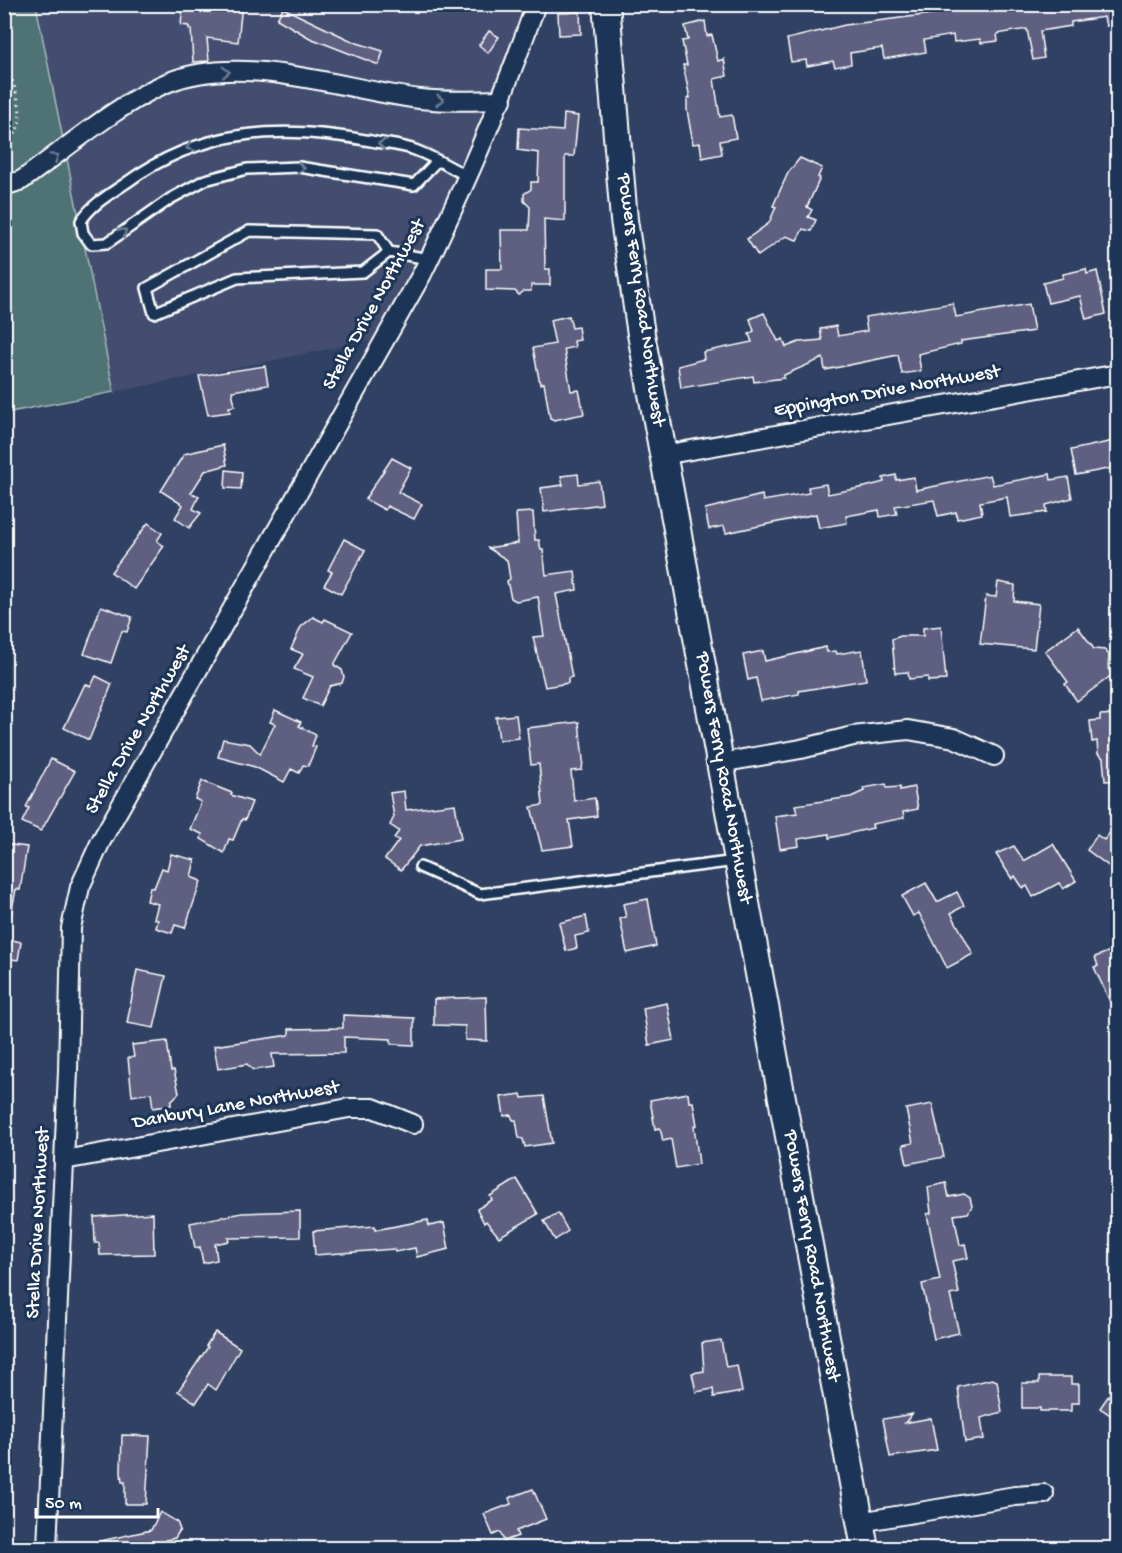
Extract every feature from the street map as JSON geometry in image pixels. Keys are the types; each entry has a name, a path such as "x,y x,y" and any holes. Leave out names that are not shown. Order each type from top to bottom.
{"street":[{"name":"Stella Drive Northwest","path":"47,1548 64,1160 71,928 80,887 101,841 429,259 469,177 502,100 536,4"},
{"name":"Powers Ferry Road Northwest","path":"606,4 624,220 663,454 865,1548"},
{"path":"4,186 22,180 146,93 171,81 201,74 229,71 278,74 421,99 502,100"},
{"name":"Eppington Drive Northwest","path":"663,454 1118,374"},
{"path":"720,763 801,749 853,736 908,730 954,738 994,756"},
{"name":"Danbury Lane Northwest","path":"64,1160 349,1108 373,1108 413,1124"},
{"path":"860,1522 1015,1496 1044,1494"}],"lane":[{"path":"437,161 414,185 299,167 247,169 205,180 170,199 108,243 91,244 83,233 81,221 88,210 142,171 194,144 244,134 305,131 339,135 414,150 437,161 469,177"},
{"path":"389,252 363,272 237,278 154,313 147,288 249,231 377,234 389,252 429,259"},
{"path":"420,867 480,894 738,860"}],"path":[{"path":"4,58 22,119 16,137 4,146"}],"shaded area":[{"path":"36,5 535,5 500,126 389,337 114,392"}],"green space":[{"path":"5,5 36,5 114,392 5,413"}],"building":[{"path":"183,4 242,4 238,42 207,38 209,61 193,62 191,29 189,26 181,25"},
{"path":"971,4 993,4 993,9 1025,4 1118,4 1118,24 1106,26 1104,17 1071,22 1071,26 1040,31 1044,58 1033,60 1027,29 997,34 998,41 981,43 980,39 954,42 953,35 924,40 926,52 884,59 882,48 850,53 851,64 835,67 833,61 807,66 806,60 791,62 787,39 845,25 971,9"},
{"path":"283,8 354,42 383,51 379,65 310,38 277,19"},
{"path":"580,12 581,34 559,35 558,13"},
{"path":"705,21 707,36 712,35 718,61 724,59 727,76 714,79 720,117 732,115 736,138 720,141 722,154 702,158 700,143 693,144 687,110 687,99 690,98 683,65 687,65 682,41 688,40 685,26"},
{"path":"489,31 499,37 488,53 479,45"},
{"path":"564,114 578,116 574,156 565,156 565,221 544,219 545,269 550,269 550,285 531,285 531,291 524,291 519,295 515,291 486,290 486,269 502,269 501,230 529,230 530,207 524,201 524,194 531,189 531,182 538,182 539,153 518,150 519,128 563,131"},
{"path":"800,158 822,168 807,207 812,210 808,217 816,220 811,231 803,229 797,240 786,236 758,256 747,239 769,223 776,207 773,206 788,173"},
{"path":"1086,269 1087,274 1097,271 1106,314 1086,319 1080,296 1048,303 1043,283 1063,278 1063,274"},
{"path":"953,303 956,317 1029,304 1034,331 961,341 961,344 918,354 921,371 902,374 898,355 825,370 823,358 784,375 784,378 754,382 753,376 681,388 678,366 704,359 703,352 752,342 749,334 754,331 750,319 764,313 778,341 783,339 786,347 799,342 822,340 820,329 836,326 838,336 867,331 865,317"},
{"path":"569,316 572,328 578,327 580,340 574,341 575,347 564,349 571,391 579,390 584,414 554,420 550,418 544,383 540,384 533,348 555,344 550,320"},
{"path":"265,366 268,385 232,391 235,406 229,407 230,412 208,415 199,376"},
{"path":"1118,440 1118,467 1076,475 1071,450"},
{"path":"223,445 227,465 205,471 191,493 199,496 193,509 201,513 189,528 175,518 183,505 161,491 184,454"},
{"path":"392,458 411,468 398,492 422,504 414,519 387,506 385,510 365,499"},
{"path":"226,470 242,472 241,489 225,488"},
{"path":"578,474 579,484 599,481 602,504 544,512 541,488 563,485 561,476"},
{"path":"1050,474 1051,480 1068,477 1072,498 1046,505 1047,512 1010,517 1007,497 980,502 982,514 957,519 956,512 938,516 934,500 895,506 897,514 880,517 879,510 846,516 847,523 819,528 816,514 726,533 724,526 709,529 705,509 762,495 763,501 809,493 808,487 826,484 828,494 884,482 883,478 896,475 896,480 914,477 916,490 990,475 993,485"},
{"path":"533,512 535,540 539,540 541,550 543,550 546,575 575,571 577,590 556,594 572,677 568,678 568,683 545,687 533,637 544,636 538,597 516,601 511,598 507,581 510,579 507,560 488,548 518,543 516,513"},
{"path":"148,523 162,533 157,541 164,546 134,589 111,572"},
{"path":"344,539 365,550 341,594 324,585 332,572 328,570"},
{"path":"998,582 1015,585 1014,601 1039,604 1034,649 980,644 986,596 996,597"},
{"path":"101,606 132,617 127,632 122,631 111,663 84,654"},
{"path":"313,617 323,622 325,619 352,632 334,665 342,670 344,677 342,683 330,686 320,706 303,698 313,677 294,669 303,654 291,649 301,627"},
{"path":"941,626 946,680 928,681 928,677 909,679 908,672 895,673 892,639 901,636 923,636 923,628"},
{"path":"1078,627 1094,649 1105,650 1109,655 1108,668 1112,675 1077,701 1065,684 1068,682 1045,651"},
{"path":"826,647 827,652 836,651 837,654 862,650 866,680 799,691 799,694 761,701 756,678 748,680 743,655 763,651 765,661"},
{"path":"96,676 112,684 89,740 64,728 85,684 91,686"},
{"path":"275,710 301,722 299,726 316,735 312,746 316,747 308,766 303,765 299,773 291,769 284,782 255,767 218,757 223,739 250,744 260,754 275,724 270,722"},
{"path":"1118,714 1118,780 1105,781 1103,758 1098,754 1097,741 1092,742 1090,721 1100,720 1100,715"},
{"path":"516,715 519,738 499,740 496,717"},
{"path":"579,722 583,760 582,770 571,771 574,801 595,798 597,816 569,820 573,846 542,850 531,807 543,805 539,764 531,765 527,728"},
{"path":"51,759 75,771 41,831 22,822 29,808 26,807"},
{"path":"202,781 252,802 245,820 242,819 233,840 229,839 224,853 201,839 202,834 190,829 201,802 195,799"},
{"path":"886,784 887,788 900,787 900,790 914,787 918,809 903,812 904,818 872,824 873,828 829,838 829,834 798,839 799,846 780,849 775,816 797,813 795,805 851,797 864,791 863,788"},
{"path":"404,791 406,810 455,804 461,839 420,846 401,870 385,859 399,840 394,838 399,831 390,825 394,817 390,793"},
{"path":"1118,822 1118,873 1087,850 1097,835 1104,840"},
{"path":"4,844 27,847 20,890 16,889 11,915 4,915"},
{"path":"1053,844 1076,881 1063,889 1059,883 1033,897 1027,886 1023,888 1015,876 1012,879 996,854 1014,846 1024,861"},
{"path":"171,854 195,860 191,877 201,881 185,928 175,925 172,933 156,928 158,920 154,919 158,904 147,901 150,887 154,888 162,868 167,870"},
{"path":"926,883 937,902 957,892 964,906 951,913 973,954 947,968 919,913 913,916 902,896"},
{"path":"648,899 656,946 627,953 620,919 626,917 623,904"},
{"path":"586,916 589,933 575,936 577,948 566,951 559,923"},
{"path":"4,938 21,942 18,960 4,958"},
{"path":"1118,948 1117,1017 1094,967 1098,966 1095,957"},
{"path":"137,970 166,976 154,1028 127,1023"},
{"path":"486,997 487,1041 465,1040 465,1026 434,1025 434,999"},
{"path":"667,1003 674,1040 649,1045 643,1008"},
{"path":"343,1015 414,1018 414,1045 391,1044 391,1039 344,1037 344,1053 272,1054 274,1067 253,1070 247,1064 218,1069 214,1046 289,1035 289,1029 343,1028"},
{"path":"167,1041 171,1071 174,1070 179,1093 171,1101 171,1105 153,1108 151,1093 132,1096 128,1058 134,1057 132,1045"},
{"path":"688,1093 689,1102 693,1102 697,1125 694,1126 699,1164 676,1168 671,1139 663,1141 660,1128 655,1129 650,1100"},
{"path":"521,1094 522,1098 544,1096 552,1143 525,1147 523,1139 519,1138 516,1120 513,1120 511,1115 504,1116 501,1097"},
{"path":"932,1104 944,1157 907,1164 903,1145 913,1143 906,1109"},
{"path":"517,1179 538,1214 499,1237 486,1221 484,1223 477,1209 492,1200 490,1196"},
{"path":"946,1183 949,1197 964,1194 970,1198 972,1206 968,1213 954,1215 960,1245 965,1244 968,1258 952,1261 959,1293 950,1295 959,1333 934,1339 922,1284 940,1280 927,1214 931,1213 928,1187"},
{"path":"300,1211 300,1237 228,1238 229,1241 215,1244 217,1260 203,1263 200,1247 195,1248 190,1223 242,1213"},
{"path":"153,1213 154,1254 100,1255 99,1243 95,1243 94,1217"},
{"path":"558,1213 568,1231 555,1240 544,1221"},
{"path":"428,1220 429,1226 444,1223 449,1249 417,1257 415,1248 395,1252 394,1249 315,1255 313,1231 375,1226 375,1230"},
{"path":"215,1332 240,1348 216,1390 208,1384 196,1403 178,1391 208,1347 206,1346"},
{"path":"721,1340 726,1367 737,1365 742,1392 714,1397 713,1389 696,1392 692,1373 704,1371 702,1343"},
{"path":"1039,1377 1071,1377 1071,1384 1079,1384 1079,1403 1071,1403 1071,1411 1040,1411 1040,1408 1022,1408 1022,1383 1039,1383"},
{"path":"992,1379 997,1381 1002,1412 981,1418 984,1439 965,1442 958,1387"},
{"path":"1118,1382 1118,1420 1100,1408"},
{"path":"912,1414 905,1423 931,1418 937,1450 890,1457 883,1419"},
{"path":"122,1435 150,1436 146,1504 125,1504 125,1482 122,1482 121,1472"},
{"path":"533,1489 546,1519 516,1531 518,1536 504,1541 500,1532 493,1535 484,1514 511,1504 509,1498"},
{"path":"160,1512 177,1522 180,1530 175,1538 165,1540 167,1548 91,1548 91,1543 151,1530"}]}
